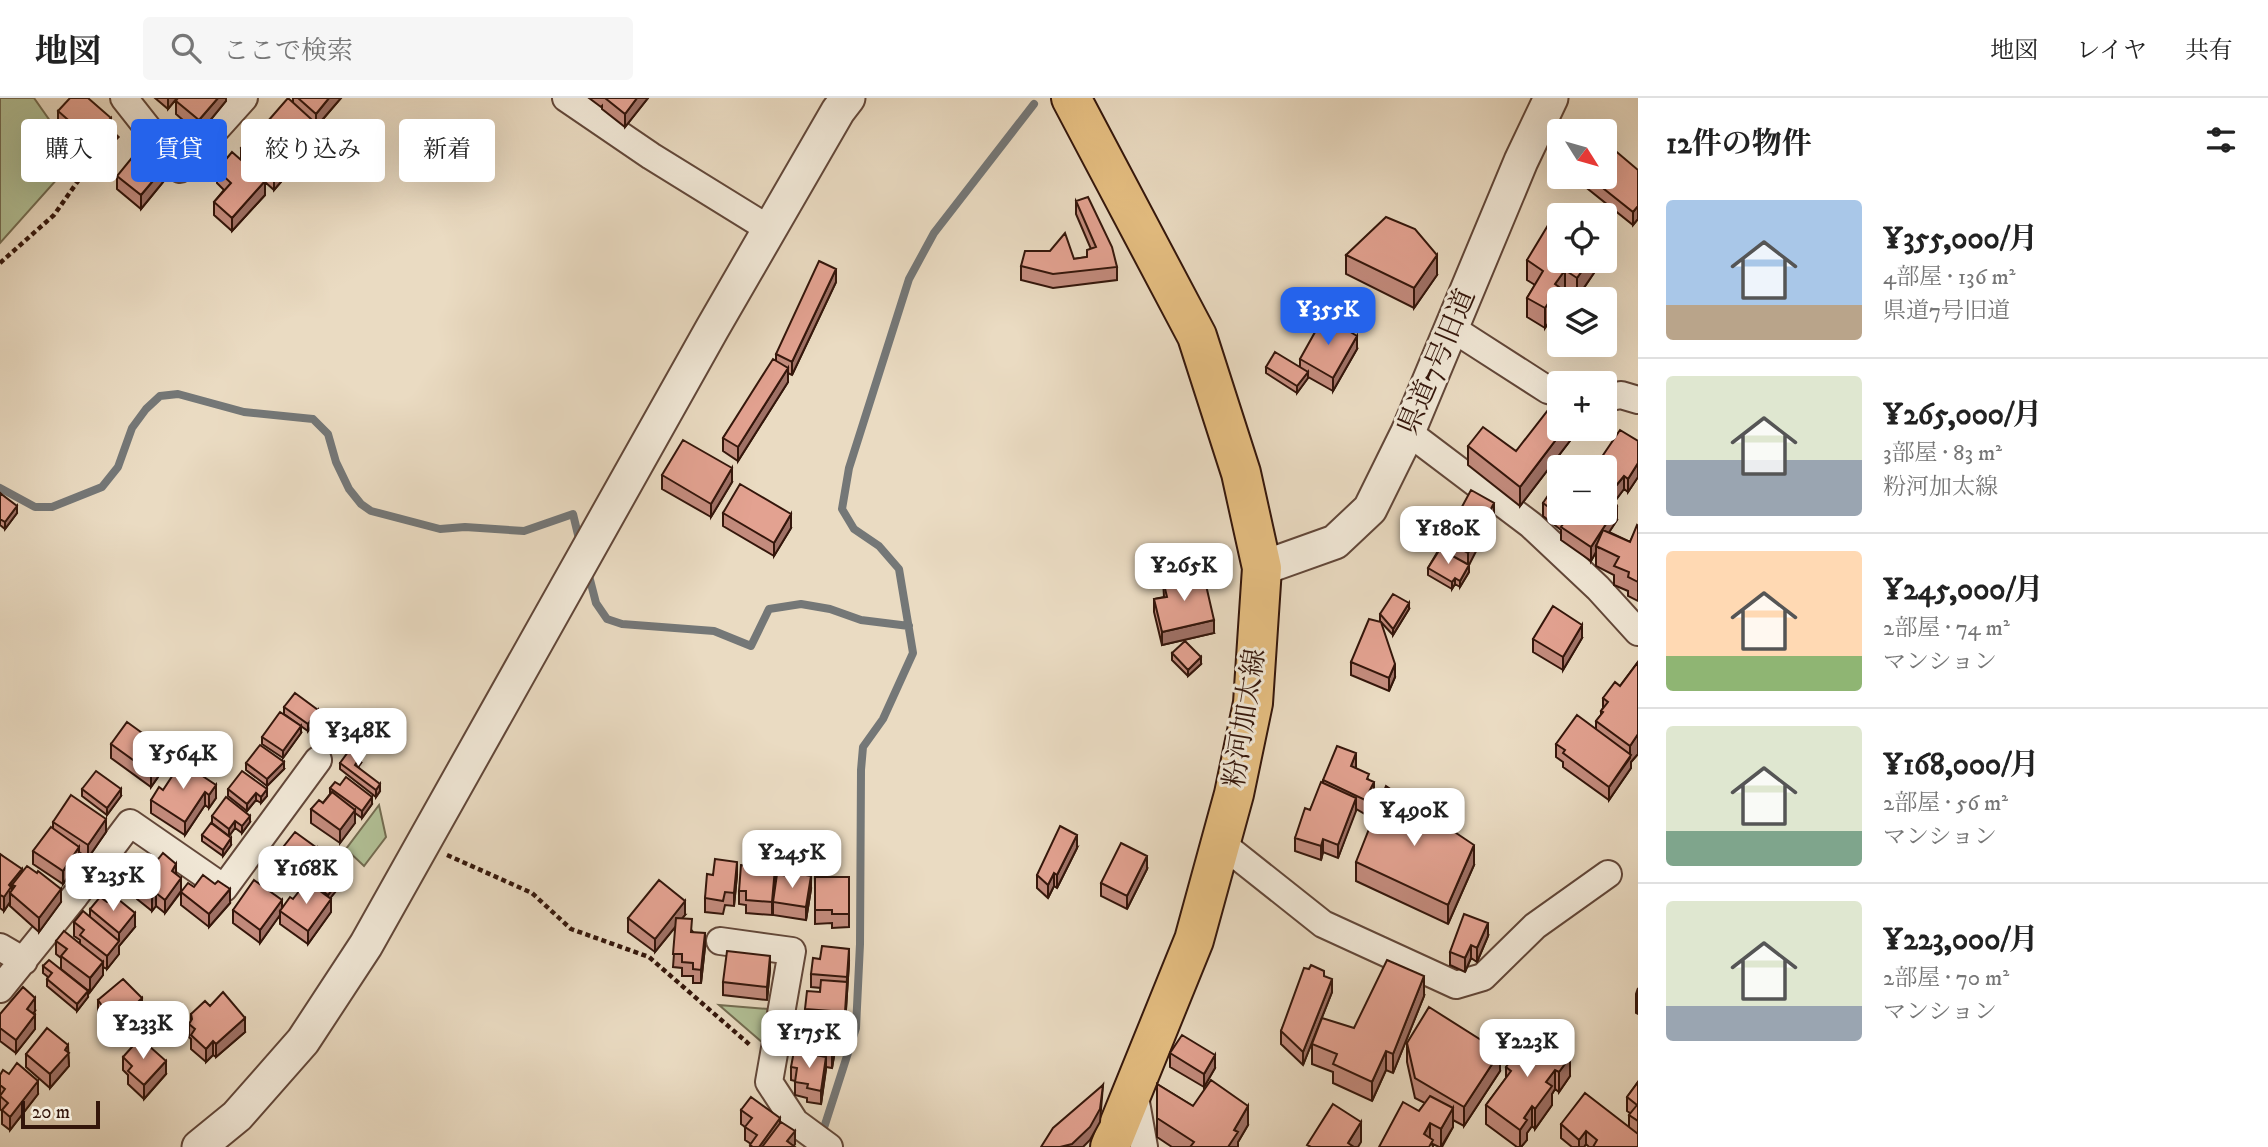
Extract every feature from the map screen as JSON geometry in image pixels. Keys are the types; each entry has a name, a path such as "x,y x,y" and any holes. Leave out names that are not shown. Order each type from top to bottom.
{"main road":[{"name":"粉河加太線","path":"1071,98 1198,336 1241,473 1262,568 1253,703 1234,794 1194,940 1110,1147"}],"street":[{"path":"131,107 180,169 244,98"},
{"path":"566,98 651,156 769,229"},
{"path":"200,1147 237,1116 303,1041 366,945 769,229 848,98"},
{"name":"県道7号旧道","path":"1262,568 1335,542 1370,509 1408,432 1521,161 1551,98"},
{"path":"1450,327 1547,389"},
{"path":"1617,396 1638,400"},
{"path":"1408,432 1531,525 1598,588 1638,632"},
{"path":"0,989 130,823 224,888 318,760"},
{"path":"1221,843 1324,924 1456,985 1483,977 1535,926 1608,874"},
{"path":"720,941 792,951 769,1082 795,1122 823,1143"},
{"path":"0,947 24,961"},
{"path":"1133,1089 1144,1147"}],"path":[{"path":"0,263 54,215 131,107"},
{"path":"424,839 442,853 531,893 571,929 649,957 772,1065"}],"green space":[{"path":"0,98 34,98 49,119 21,119 21,182 55,182 0,243"},
{"path":"379,805 386,837 364,866 346,849"},
{"path":"719,1005 768,1009 763,1043"}],"building":[{"path":"70,98 88,98 111,118 67,119 58,111"},
{"path":"178,98 218,98 200,119 176,101"},
{"path":"288,98 311,119 270,119"},
{"path":"298,98 329,98 316,114"},
{"path":"605,98 637,98 625,114"},
{"path":"232,152 241,160 241,182 264,182 232,218 214,202 231,183 227,179 227,158"},
{"path":"1617,152 1638,170 1638,206 1633,212 1604,189 1617,189"},
{"path":"131,159 131,182 152,182 141,195 117,176"},
{"path":"1088,197 1112,247 1117,267 1053,274 1021,266 1025,251 1050,251 1065,233 1074,259 1087,257 1087,250 1096,247 1076,201"},
{"path":"1386,217 1415,229 1437,255 1414,288 1346,255"},
{"path":"1547,227 1547,273 1563,273 1555,284 1559,287 1547,287 1545,308 1527,298 1543,271 1527,260"},
{"path":"819,261 836,269 792,362 776,354"},
{"path":"1324,316 1357,336 1333,378 1300,359"},
{"path":"1275,352 1308,372 1297,386 1266,367"},
{"path":"773,359 788,368 738,447 723,438"},
{"path":"1547,411 1547,441 1555,441 1520,487 1468,446 1483,427 1516,451"},
{"path":"1620,430 1638,441 1638,463 1628,479 1624,476 1617,485 1617,455 1603,455 1613,441 1617,441"},
{"path":"683,440 732,468 711,504 662,475"},
{"path":"740,484 791,514 774,543 723,513"},
{"path":"1471,490 1494,503 1468,553 1437,537 1445,523 1441,520 1446,510 1457,516"},
{"path":"0,493 17,506 5,522 0,519"},
{"path":"1562,525 1605,525 1591,547 1561,527"},
{"path":"1637,525 1638,582 1628,577 1629,572 1614,566 1619,557 1596,546 1603,530 1630,542"},
{"path":"1440,549 1469,565 1460,581 1455,578 1452,582 1428,568"},
{"path":"1203,572 1214,620 1162,632 1154,599 1167,597 1163,580"},
{"path":"1393,594 1409,603 1393,629 1380,614"},
{"path":"1553,606 1582,625 1563,657 1533,639"},
{"path":"1369,619 1381,622 1395,664 1389,678 1351,662"},
{"path":"1185,641 1201,657 1188,670 1172,653"},
{"path":"1638,662 1638,734 1630,746 1596,721 1608,702 1603,698 1615,682 1620,686"},
{"path":"295,693 318,710 308,724 284,707"},
{"path":"280,712 301,726 283,751 262,737"},
{"path":"1577,715 1631,755 1609,787 1563,753 1565,750 1556,744"},
{"path":"127,722 167,751 151,773 111,744"},
{"path":"260,745 284,762 267,779 246,763"},
{"path":"1337,746 1356,753 1351,766 1369,774 1367,779 1374,782 1365,800 1323,780"},
{"path":"351,748 361,756 355,765 380,784 376,790 340,763"},
{"path":"186,755 196,762 192,769 216,785 209,795 205,792 185,822 151,800 159,787 163,790"},
{"path":"96,771 121,789 107,808 82,789"},
{"path":"242,771 267,789 261,797 256,793 247,804 228,789"},
{"path":"346,777 372,797 362,811 330,788 335,782 340,785"},
{"path":"1321,782 1356,798 1338,845 1323,839 1321,846 1295,838 1305,808 1310,810"},
{"path":"1386,786 1474,845 1448,905 1356,862"},
{"path":"332,792 355,810 340,830 311,809 319,800 323,803"},
{"path":"71,795 106,819 88,845 53,822"},
{"path":"226,797 250,816 242,826 235,821 229,829 212,816"},
{"path":"211,823 231,838 223,850 202,835"},
{"path":"1060,826 1077,835 1057,875 1054,873 1048,885 1037,875"},
{"path":"51,827 79,847 63,871 33,851"},
{"path":"295,832 317,848 299,872 290,865 292,860 280,851"},
{"path":"1121,843 1147,856 1127,896 1101,883"},
{"path":"163,853 176,864 172,871 181,878 165,900 156,893 152,897 137,886"},
{"path":"0,854 22,869 9,885 11,887 4,897 0,895"},
{"path":"715,859 737,862 734,893 725,892 723,901 705,898 707,874 713,875"},
{"path":"325,860 344,874 328,895 304,877 315,863 320,867"},
{"path":"741,865 775,868 772,902 746,900 746,891 739,891"},
{"path":"27,866 61,889 39,918 10,893 15,886 12,885"},
{"path":"795,873 811,876 806,907 773,902 777,874 794,877"},
{"path":"203,875 215,884 218,881 230,889 209,914 181,892 188,883 194,887"},
{"path":"815,877 849,877 849,914 815,910"},
{"path":"254,880 282,900 260,930 233,910"},
{"path":"659,880 685,901 655,939 628,918"},
{"path":"309,883 331,899 308,931 280,911 290,897 293,899 303,886 306,888"},
{"path":"113,895 135,913 119,933 90,909 100,897 107,902"},
{"path":"83,911 119,941 107,956 80,935 84,930 74,922"},
{"path":"1464,914 1488,923 1477,948 1471,945 1465,958 1450,952"},
{"path":"676,918 692,919 691,932 705,933 701,970 693,969 693,963 682,962 682,954 673,954"},
{"path":"64,931 103,962 90,978 61,956 67,949 56,941"},
{"path":"822,946 849,949 847,977 811,974 813,958 820,959"},
{"path":"727,951 770,956 767,987 723,982"},
{"path":"49,960 88,991 77,1004 47,979 52,973 43,966"},
{"path":"1387,960 1424,976 1393,1054 1386,1051 1372,1082 1333,1064 1337,1054 1312,1044 1322,1018 1354,1028"},
{"path":"1311,965 1324,971 1324,976 1332,979 1303,1052 1281,1031 1304,968 1309,969"},
{"path":"123,979 142,998 115,1025 98,1000"},
{"path":"821,980 847,982 845,1012 805,1009 807,991 820,992"},
{"path":"23,987 35,998 27,1009 35,1015 16,1040 0,1028 0,1014"},
{"path":"223,992 245,1018 216,1044 213,1041 206,1049 191,1035 195,1029 189,1024 191,1014 205,1001 210,1006"},
{"path":"1429,1007 1500,1052 1464,1107 1415,1078 1407,1043"},
{"path":"823,1012 839,1015 832,1055 802,1050 807,1018 821,1021"},
{"path":"47,1028 68,1045 65,1050 69,1053 50,1074 26,1054"},
{"path":"1534,1030 1570,1057 1559,1072 1555,1070 1546,1082 1552,1086 1535,1109 1532,1106 1520,1130 1486,1105 1511,1071 1506,1067"},
{"path":"1182,1035 1215,1055 1204,1074 1170,1053"},
{"path":"140,1038 166,1061 144,1085 128,1071 132,1066 123,1057"},
{"path":"794,1051 826,1057 821,1091 807,1088 808,1084 795,1082 797,1068 791,1067"},
{"path":"17,1063 38,1081 10,1117 2,1110 8,1103 0,1096 5,1089 0,1085 0,1075 3,1070 9,1074"},
{"path":"1211,1080 1248,1106 1234,1130 1238,1132 1228,1147 1190,1147 1194,1142 1157,1118 1157,1084 1193,1106"},
{"path":"1638,1082 1638,1121 1629,1115 1637,1105 1627,1097"},
{"path":"1103,1085 1100,1109 1090,1127 1072,1144 1041,1147 1053,1128"},
{"path":"1585,1093 1638,1134 1638,1147 1593,1147 1597,1140 1586,1131 1579,1140 1561,1124"},
{"path":"1430,1096 1453,1108 1441,1129 1430,1123 1424,1134 1433,1140 1429,1147 1379,1147 1403,1102 1419,1111"},
{"path":"751,1097 780,1118 759,1147 750,1145 757,1135 745,1127 752,1118 741,1110"},
{"path":"1333,1104 1361,1122 1348,1143 1354,1147 1307,1145"},
{"path":"781,1122 795,1131 787,1141 795,1147 762,1147"}],"waterway":[{"path":"821,1137 856,1028 863,747 883,719 913,653 899,569 879,546 854,529 842,509 849,468 909,279 934,233 1034,104"},
{"path":"0,488 35,507 52,507 102,487 118,467 132,428 146,409 160,396 178,394 244,412 313,419 328,434 336,462 349,489 361,504 371,511 440,529 465,527 524,531 573,514 580,543"},
{"path":"588,572 596,603 607,619 622,624 714,631 751,646 769,609 801,604 830,609 861,620 909,626"}]}
